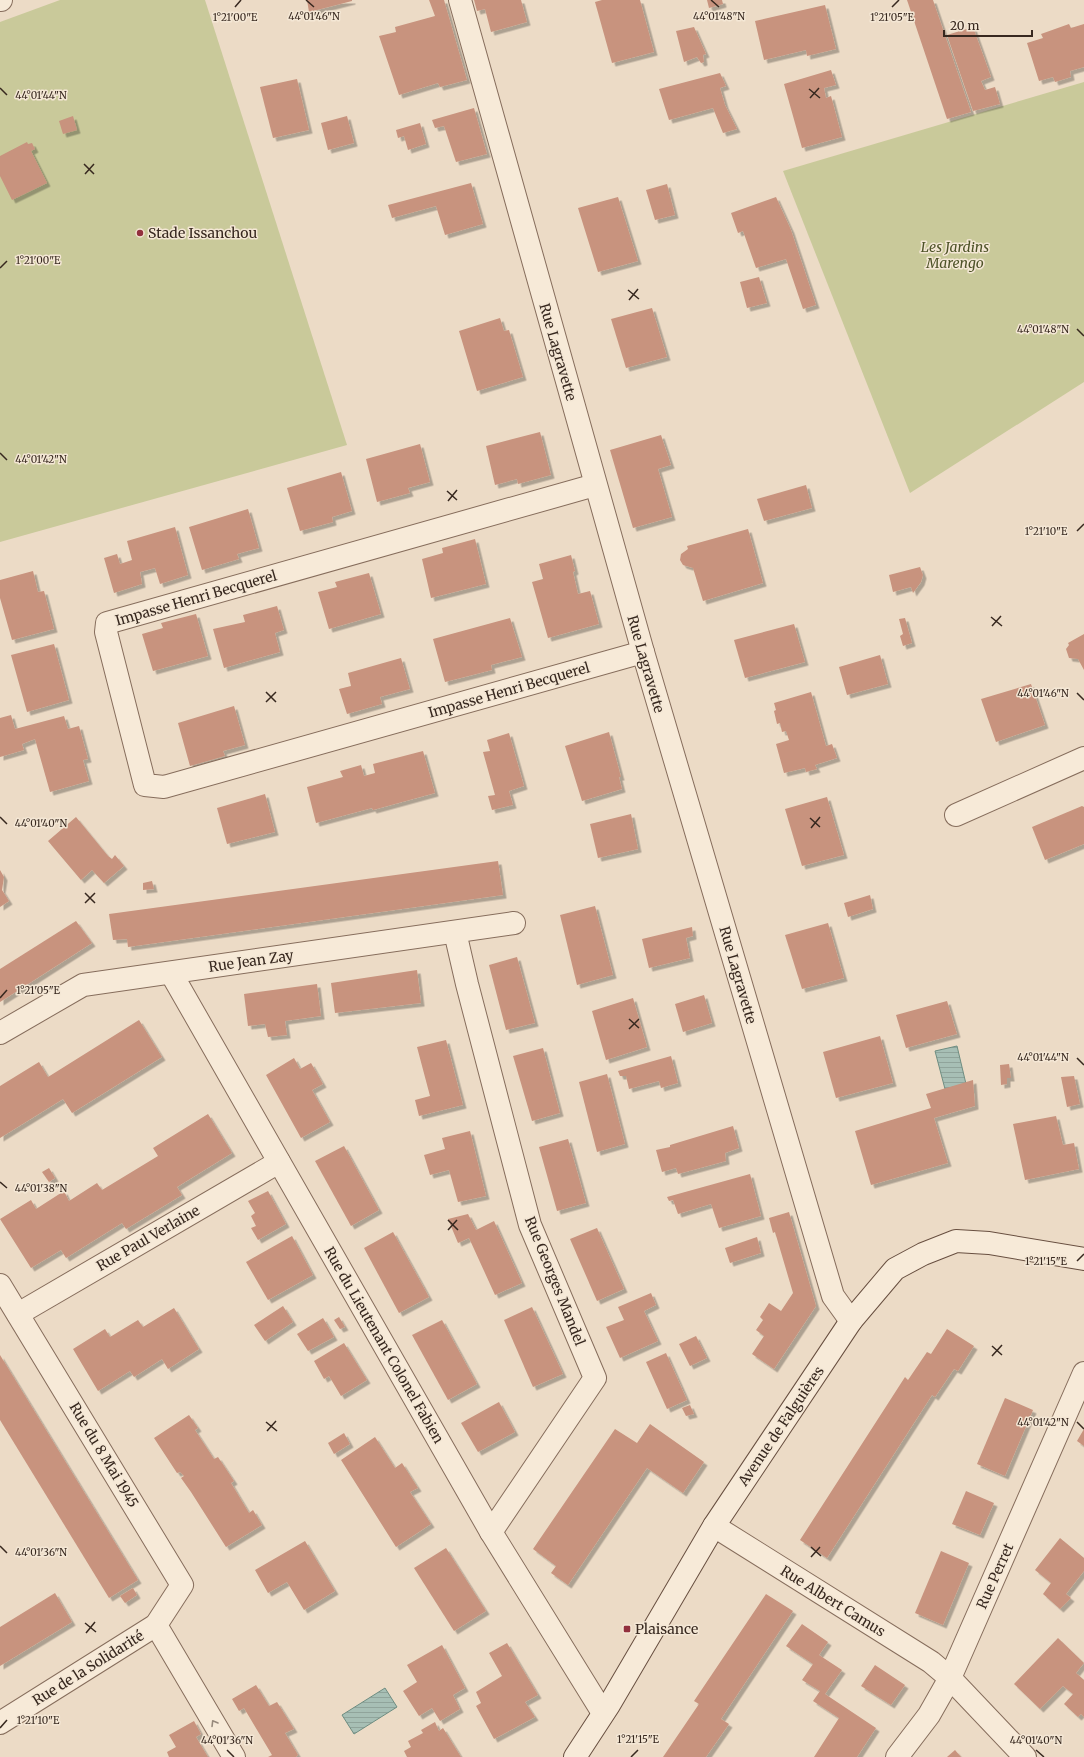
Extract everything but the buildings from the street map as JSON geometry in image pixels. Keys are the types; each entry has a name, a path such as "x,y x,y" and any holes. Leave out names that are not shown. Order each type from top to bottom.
{"street":[{"name":"Rue Lagravette","path":"460,0 643,652 833,1296 851,1321"},
{"name":"Impasse Henri Becquerel","path":"595,485 107,623 106,632 146,785 164,787 643,652"},
{"path":"956,815 1084,758"},
{"name":"Rue Jean Zay","path":"0,1033 83,985 514,923"},
{"name":"Rue Georges Mandel","path":"455,932 469,992 530,1225 595,1378 491,1532"},
{"name":"Rue du Lieutenant Colonel Fabien","path":"171,973 491,1532 603,1713"},
{"name":"Rue Paul Verlaine","path":"18,1314 279,1162"},
{"name":"Avenue de Falguières","path":"575,1757 603,1713 714,1526 851,1321 895,1269 923,1254 956,1242 989,1243 1084,1259"},
{"name":"Rue du 8 Mai 1945","path":"0,1285 182,1585 156,1625"},
{"name":"Rue Perret","path":"897,1757 929,1715 950,1678 1084,1373"},
{"name":"Rue Albert Camus","path":"714,1526 931,1662 950,1678"},
{"path":"156,1625 234,1757"},
{"name":"Rue de la Solidarité","path":"0,1723 156,1625"},
{"path":"950,1678 1026,1757"}],"green space":[{"name":"Stade Issanchou","path":"60,0 205,0 347,445 0,542 0,22"},
{"name":"Les Jardins Marengo","path":"1084,82 1084,382 910,493 783,171"}],"shaded area":[{"path":"957,1046 966,1084 945,1089 935,1051"},
{"path":"385,1688 397,1707 354,1734 342,1715"}],"place":[{"name":"Stade Issanchou","path":"140,233"},
{"name":"Plaisance","path":"627,1629"}]}
